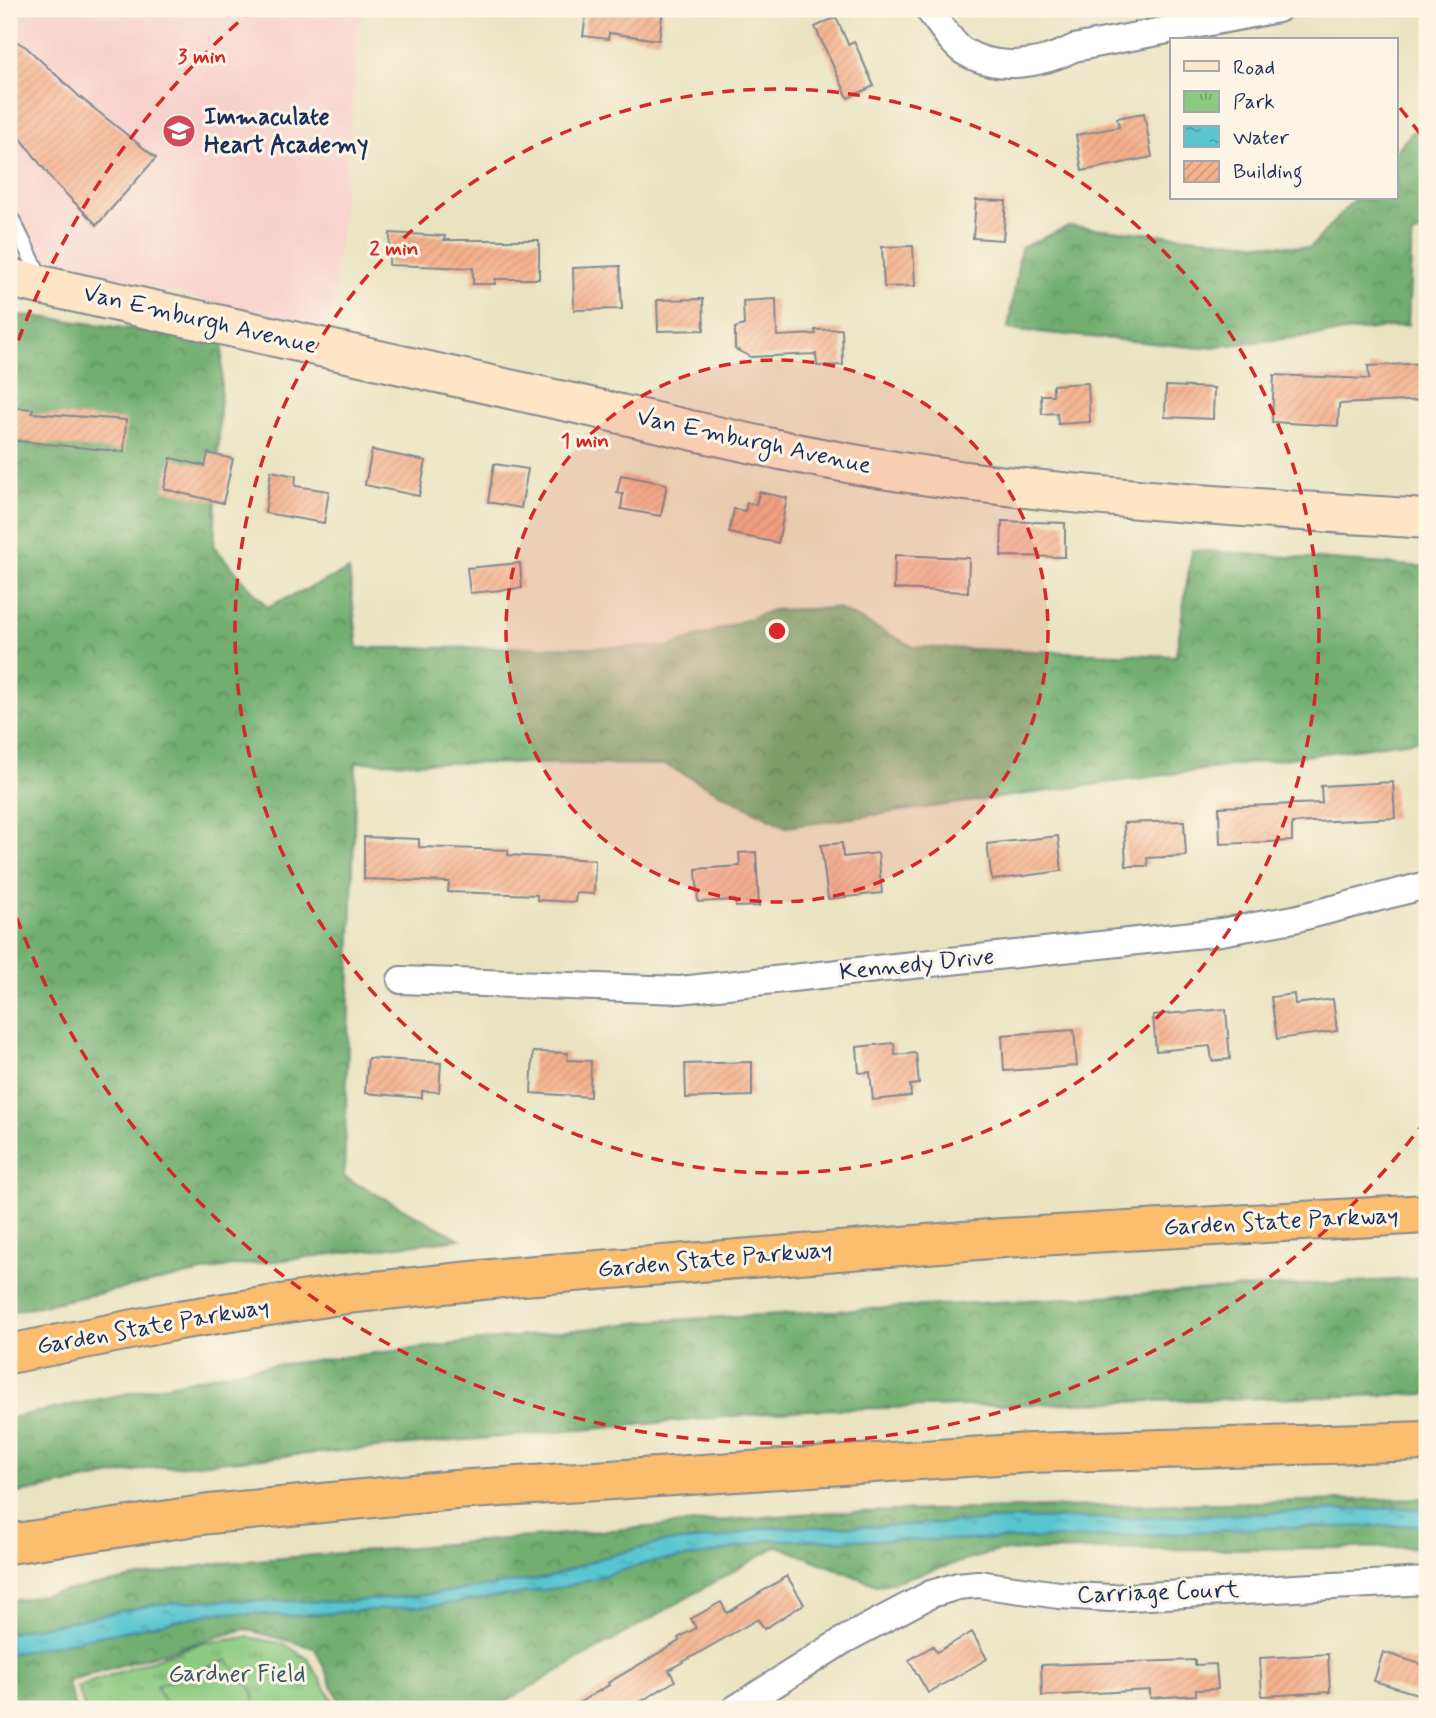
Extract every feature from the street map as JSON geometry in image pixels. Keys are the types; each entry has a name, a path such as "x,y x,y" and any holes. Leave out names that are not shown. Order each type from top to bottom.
{"highway":[{"name":"Garden State Parkway","path":"9,1354 191,1318 346,1294 511,1277 989,1239 1427,1214"},
{"path":"9,1545 289,1504 455,1490 1030,1453 1427,1441"}],"main road":[{"name":"Van Emburgh Avenue","path":"27,282 798,454 899,471 1097,496 1427,519"}],"street":[{"path":"928,9 962,50 985,60 1011,64 1035,63 1074,48 1216,15 1278,9"},
{"name":"Kennedy Drive","path":"401,980 680,990 1221,932 1294,919 1427,885"},
{"name":"Carriage Court","path":"752,1705 821,1654 930,1594 958,1587 991,1585 1059,1595 1110,1598 1427,1581"}],"lane":[{"path":"9,216 15,223 27,282"}],"shaded area":[{"name":"Immaculate Heart Academy","path":"9,9 362,9 331,330 9,254"}],"green space":[{"path":"1416,128 1427,131 1427,232 1412,234 1408,325 1202,348 1008,329 1021,248 1069,226 1310,248 1353,200 1398,200 1398,149"},
{"path":"9,316 33,316 223,341 214,547 267,607 349,570 358,648 669,647 773,610 837,608 914,647 1176,656 1192,550 1427,567 1427,739 786,827 666,765 356,762 344,1177 460,1239 232,1266 9,1312"},
{"path":"1427,1278 1427,1394 806,1410 151,1468 9,1495 9,1418 249,1368 652,1321"},
{"path":"1427,1498 1427,1547 998,1551 879,1586 778,1546 492,1709 343,1709 315,1648 245,1629 67,1681 76,1709 9,1709 9,1601 212,1564 812,1513"},
{"name":"Gardner Field","path":"247,1637 284,1644 308,1659 338,1709 85,1709 77,1687 198,1644"},
{"path":"227,1660 253,1691 256,1709 168,1709 156,1686"}],"water":[{"path":"1427,1509 1427,1525 1264,1528 1109,1537 770,1540 705,1555 651,1562 564,1587 440,1605 292,1616 219,1612 9,1654 9,1633 158,1604 210,1600 343,1602 417,1596 547,1578 601,1558 660,1543 729,1537 758,1528"}],"building":[{"path":"587,9 663,9 659,40 609,33 608,39 583,36"},
{"path":"836,17 848,44 854,41 874,86 848,98 815,27"},
{"path":"9,37 26,47 81,98 156,158 97,225 54,182 9,126"},
{"path":"1144,113 1152,157 1082,171 1076,135 1119,127 1117,118"},
{"path":"976,200 1006,201 1003,240 973,238"},
{"path":"390,233 445,236 444,240 539,240 539,279 495,279 495,284 473,284 473,268 389,265"},
{"path":"913,246 915,286 884,287 882,247"},
{"path":"620,266 622,309 574,310 573,268"},
{"path":"703,299 704,330 658,331 657,300"},
{"path":"776,299 777,336 816,334 815,330 842,329 843,365 817,366 816,354 751,357 735,349 735,328 744,325 743,301"},
{"path":"1427,363 1427,400 1339,404 1338,426 1272,422 1274,375 1369,379 1368,366"},
{"path":"1088,383 1090,422 1058,424 1057,413 1042,414 1041,395 1053,395 1053,385"},
{"path":"1166,386 1214,388 1213,419 1165,417"},
{"path":"9,407 33,409 32,413 126,420 124,452 9,440"},
{"path":"372,450 426,461 419,496 365,485"},
{"path":"208,453 233,459 223,503 164,489 171,458 205,466"},
{"path":"494,464 528,469 521,508 488,502"},
{"path":"271,471 296,476 295,486 329,491 324,523 265,513"},
{"path":"621,475 667,484 661,516 621,509 623,494 617,493"},
{"path":"759,492 787,498 778,543 729,533 734,509 745,511 747,503 756,505"},
{"path":"1002,521 1065,523 1065,557 1001,556"},
{"path":"895,555 969,558 968,592 894,589"},
{"path":"520,563 522,588 470,593 467,568"},
{"path":"1393,782 1395,818 1292,823 1292,841 1220,844 1219,807 1322,803 1321,786"},
{"path":"1184,821 1186,856 1147,858 1148,866 1126,866 1124,823"},
{"path":"1058,836 1062,871 992,880 987,844"},
{"path":"364,837 419,839 419,847 508,850 508,855 595,860 594,894 576,893 575,902 537,900 537,895 448,892 449,882 364,879"},
{"path":"842,843 843,857 878,853 882,893 828,899 821,845"},
{"path":"756,852 759,906 736,907 735,900 698,902 696,869 740,866 739,853"},
{"path":"1294,994 1295,1004 1333,999 1337,1031 1277,1039 1271,997"},
{"path":"1226,1009 1230,1059 1212,1061 1210,1046 1156,1051 1153,1015"},
{"path":"1074,1030 1077,1066 1004,1071 1002,1035"},
{"path":"894,1043 895,1055 916,1053 919,1084 910,1085 911,1096 873,1100 870,1072 859,1073 857,1047"},
{"path":"533,1052 568,1053 567,1060 591,1061 590,1097 531,1093"},
{"path":"368,1058 441,1063 439,1092 422,1091 422,1098 365,1093"},
{"path":"752,1062 752,1096 686,1098 685,1064"},
{"path":"787,1576 804,1604 764,1629 758,1619 669,1670 675,1681 628,1709 568,1709 679,1641 678,1638 696,1628 691,1619 721,1602 727,1613"},
{"path":"972,1632 987,1659 928,1693 909,1660 933,1646 937,1652"},
{"path":"1383,1652 1427,1666 1427,1697 1374,1681"},
{"path":"1328,1654 1330,1692 1262,1696 1260,1658"},
{"path":"1195,1660 1195,1665 1216,1664 1218,1689 1196,1690 1196,1695 1150,1698 1150,1690 1042,1696 1041,1665"}],"place":[{"name":"Immaculate Heart Academy","path":"179,131"}]}
